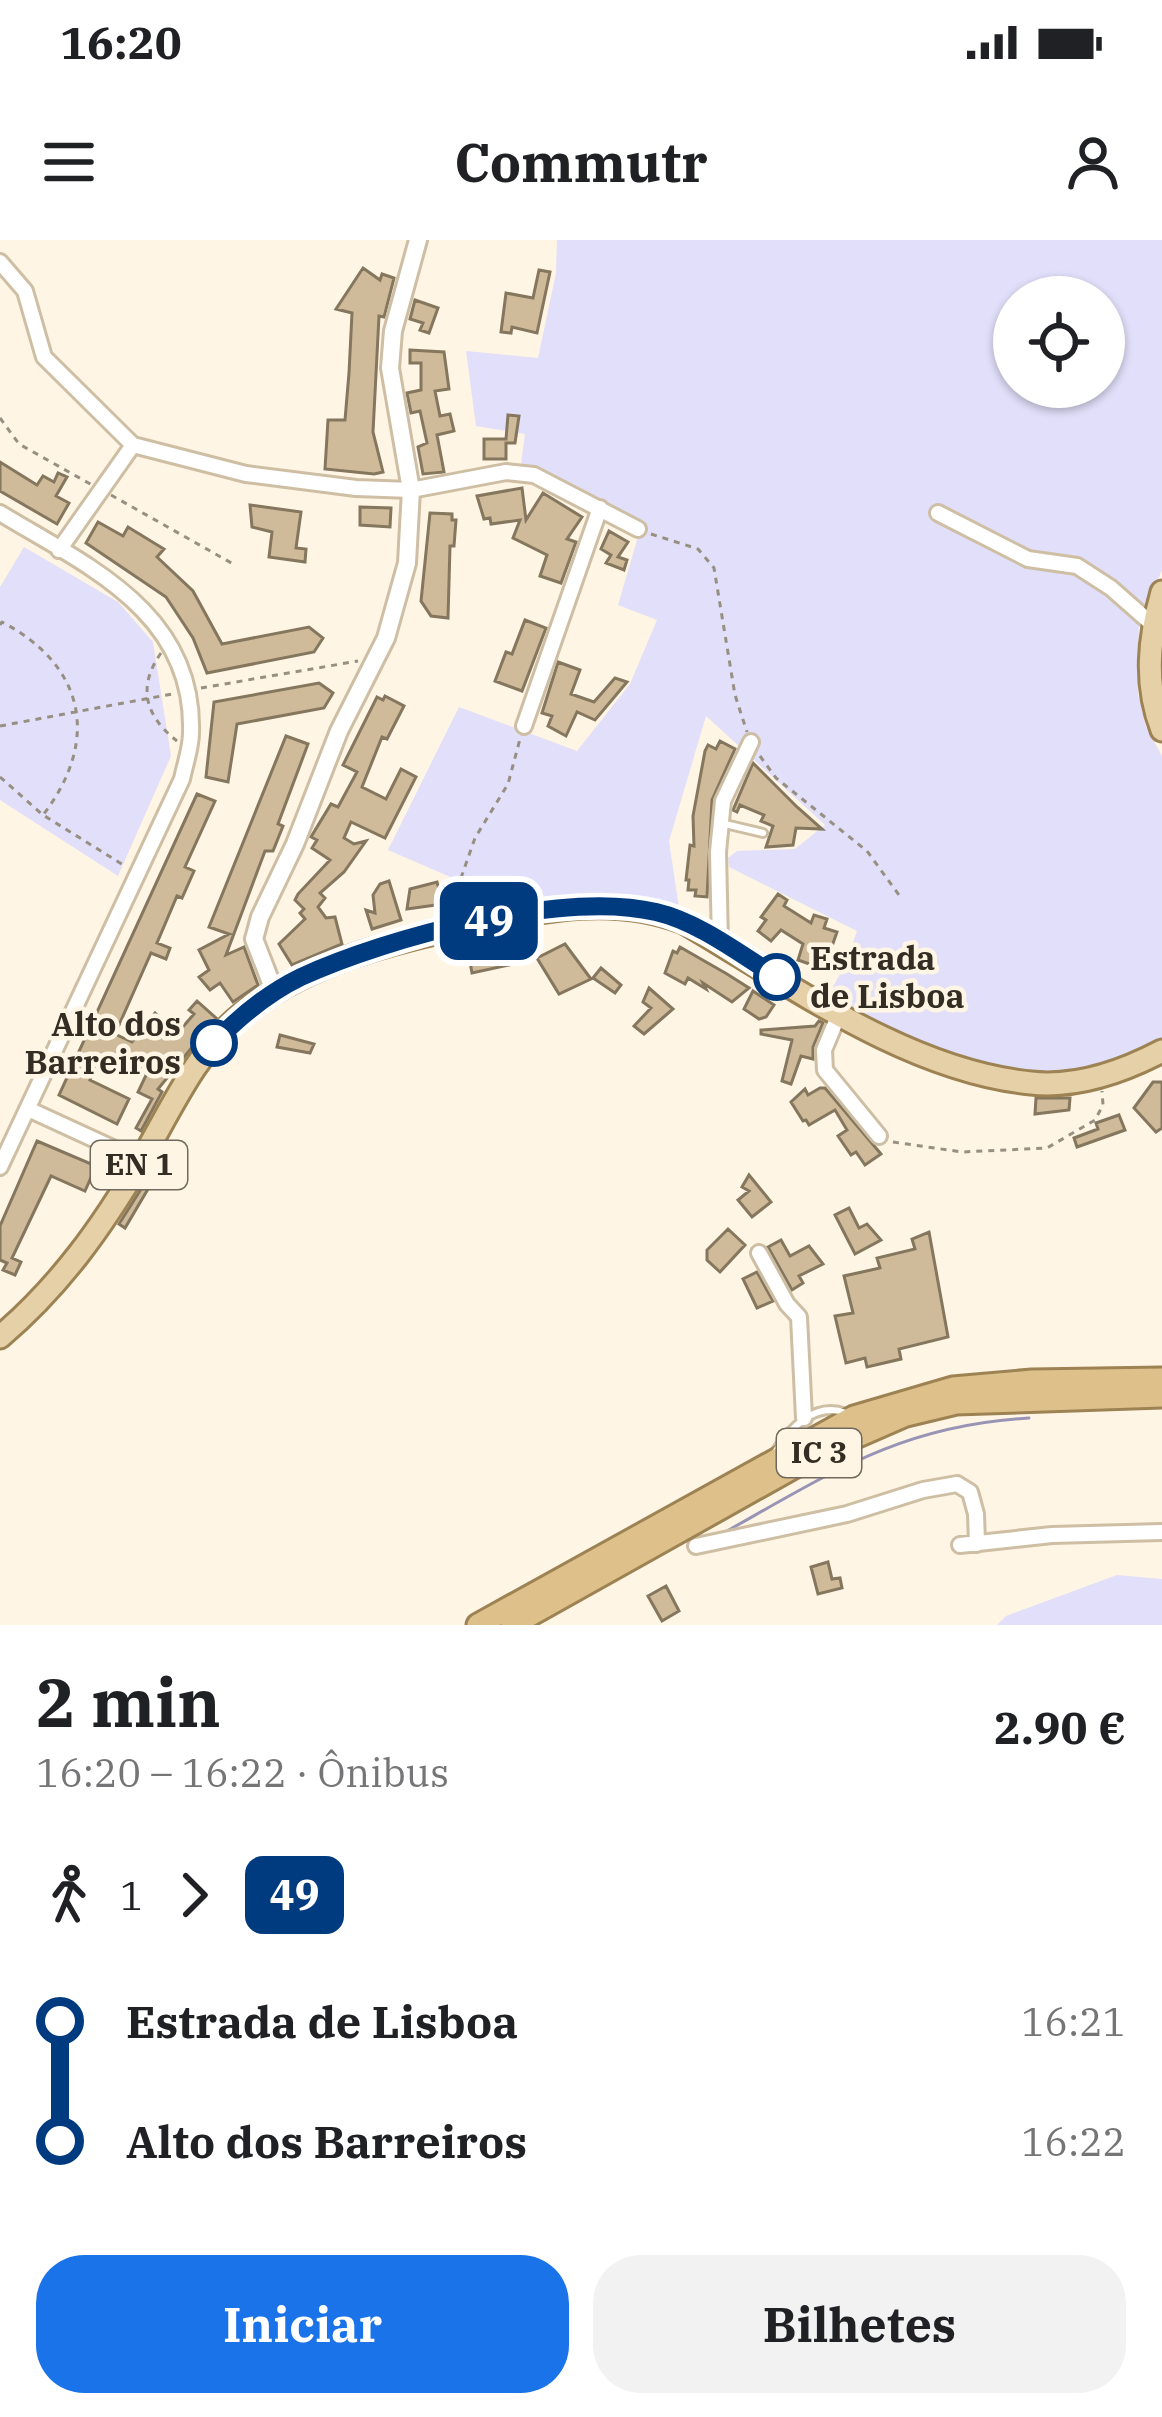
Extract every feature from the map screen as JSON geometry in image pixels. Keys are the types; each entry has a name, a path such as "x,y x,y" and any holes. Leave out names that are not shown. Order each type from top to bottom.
{"highway":[{"name":"IC 3","path":"478,1625 854,1417 953,1388 1162,1379"},
{"name":"IC 3","path":"512,1625 819,1453 906,1415 956,1403 1162,1396"}],"main road":[{"path":"1162,592 1153,625 1151,692 1162,730"},
{"name":"EN 1","path":"0,1337 45,1297 86,1250 178,1095 214,1043 239,1017 298,978 367,952 445,931 538,911 615,905 660,913 838,1014 920,1053 977,1071 1028,1083 1100,1077 1162,1051"}],"street":[{"path":"275,993 254,939 339,730 386,638 407,562 411,490 390,368 393,331 418,240"},
{"path":"0,262 25,291 44,357 133,445 246,474 356,488 411,490 506,472 534,475 638,529"},
{"path":"59,550 133,445"},
{"path":"524,726 600,508"},
{"path":"0,513 118,585 149,614 169,644 187,691 191,734 182,778 0,1167"},
{"path":"938,513 1028,559 1077,566 1153,625"},
{"path":"720,943 723,801 751,742"},
{"path":"838,1014 824,1050 825,1070 879,1136"},
{"path":"28,1108 141,1161"},
{"path":"759,1252 799,1317 803,1418"},
{"path":"696,1546 847,1514 957,1484 970,1492 977,1544"},
{"path":"960,1546 1052,1535 1162,1532"}],"lane":[{"path":"721,824 763,833"},
{"path":"769,1462 803,1418 835,1409 854,1417"}],"path":[{"path":"638,529 698,549 714,568 735,694 751,742 776,778 867,851 899,895"},
{"path":"0,626 2,622 28,635 51,655 70,688 76,712 75,764 43,815"},
{"path":"169,644 149,670 147,699 156,725 175,740"},
{"path":"200,688 356,662"},
{"path":"0,726 173,693"},
{"path":"445,931 475,838 508,784 524,726"},
{"path":"0,777 43,815 138,874"},
{"path":"879,1136 902,1145 935,1145 962,1152 1047,1148 1095,1120 1103,1105 1100,1077"}],"shaded area":[{"path":"557,240 1162,240 1162,570 1139,623 1138,694 1146,727 1162,756 1162,1039 1116,1059 1073,1069 1031,1070 951,1053 827,997 857,931 729,867 728,858 737,851 795,849 825,825 706,716 669,841 679,908 588,899 445,923 455,879 388,850 459,707 577,751 630,684 657,620 618,605 642,523 521,464 525,434 476,426 466,351 538,358 556,273"},
{"path":"24,547 118,602 153,642 171,756 118,876 0,800 0,587"},
{"path":"1117,1575 1162,1579 1162,1625 997,1625 1006,1616"}],"building":[{"path":"363,268 380,280 382,274 394,278 384,317 379,316 373,432 383,472 374,474 325,469 328,420 345,420 349,373 352,313 336,309"},
{"path":"539,270 550,272 537,333 512,327 511,333 501,332 506,293 533,298"},
{"path":"415,300 438,308 429,333 420,330 423,323 410,319"},
{"path":"410,350 444,352 449,389 435,391 440,416 450,414 454,431 437,435 444,472 423,474 418,447 427,443 420,411 411,413 407,393 421,390 421,363 410,363"},
{"path":"508,415 519,416 515,443 506,443 506,459 484,459 484,439 506,439"},
{"path":"0,462 37,485 43,476 54,482 58,473 67,477 56,496 69,503 57,524 0,491"},
{"path":"522,488 526,520 543,493 582,517 567,539 576,542 561,583 540,576 547,555 513,538 520,520 491,524 490,518 484,519 477,496"},
{"path":"250,505 301,512 296,548 306,549 305,562 269,557 272,532 252,527"},
{"path":"360,507 391,508 390,527 360,525"},
{"path":"430,513 452,514 456,520 454,546 450,546 448,618 431,616 421,601"},
{"path":"98,522 123,536 128,527 164,549 157,557 193,591 222,644 309,627 323,638 314,652 207,673 193,638 166,597 86,543"},
{"path":"609,531 628,542 618,557 627,560 624,570 606,563 611,555 601,549"},
{"path":"525,620 546,628 522,691 495,681"},
{"path":"558,662 580,670 571,694 594,702 615,678 627,682 595,720 577,712 566,736 548,726 552,716 542,713"},
{"path":"319,683 333,693 324,708 237,724 228,782 206,777 214,702"},
{"path":"385,696 404,706 387,739 382,737 362,787 386,799 401,769 416,777 385,838 351,822 344,838 354,844 366,841 344,872 320,893 325,898 318,907 326,918 335,917 342,944 292,965 279,944 305,919 300,913 304,909 295,900 298,894 330,860 312,848 317,840 311,837 331,804 338,807 357,772 343,765 377,697 383,700"},
{"path":"286,736 308,744 278,824 283,826 273,851 265,851 226,955 244,947 258,985 233,1002 220,983 210,990 199,977 209,970 199,950 229,934 209,927"},
{"path":"720,741 735,749 712,800 707,897 695,896 696,890 688,890 686,880 690,845 694,846 693,816 705,751 708,745 716,749"},
{"path":"753,763 822,829 796,828 793,845 766,847 773,826 761,821 764,815 740,805 737,812 733,810"},
{"path":"197,794 215,801 185,867 194,871 182,898 177,896 157,943 170,948 166,959 151,953 115,1034 132,1042 155,1013 169,1027 174,1022 181,1029 194,1014 189,1010 197,1001 216,1018 158,1089 162,1092 141,1131 136,1128 152,1099 138,1092 148,1071 133,1061 126,1074 99,1061 90,1080 129,1099 117,1124 59,1095"},
{"path":"389,881 401,920 372,929 366,910 375,913 373,895 380,884"},
{"path":"437,882 443,904 407,909 410,889"},
{"path":"778,894 787,900 784,906 811,923 814,915 827,919 824,928 837,932 824,969 798,960 803,944 781,930 771,941 758,931 766,920 761,917"},
{"path":"510,942 512,953 521,952 523,962 472,973 470,962 479,960 477,949"},
{"path":"565,944 591,979 559,994 537,958"},
{"path":"680,947 749,988 732,1002 703,983 706,989 688,978 685,984 665,973 673,951 677,953"},
{"path":"601,968 621,985 615,993 593,978"},
{"path":"649,988 673,1009 644,1034 634,1026 651,1008 643,1002"},
{"path":"753,991 774,1005 766,1017 759,1019 744,1009"},
{"path":"823,1023 813,1059 801,1056 791,1084 782,1081 792,1040 761,1034 761,1030 815,1026"},
{"path":"280,1035 314,1044 310,1053 277,1047"},
{"path":"1153,1082 1162,1082 1162,1128 1156,1132 1134,1108"},
{"path":"825,1088 881,1154 865,1165 856,1152 851,1155 838,1136 847,1130 835,1110 809,1125 803,1121 791,1102 805,1089 808,1095"},
{"path":"1036,1098 1070,1098 1069,1110 1035,1114"},
{"path":"1119,1115 1125,1130 1077,1147 1074,1138"},
{"path":"37,1141 96,1166 85,1191 51,1176 12,1258 21,1262 15,1275 3,1270 7,1263 0,1260 0,1226"},
{"path":"749,1175 771,1202 752,1217 738,1200 749,1191 742,1187"},
{"path":"143,1186 148,1189 125,1228 119,1224"},
{"path":"849,1208 859,1228 867,1224 881,1240 855,1254 835,1215"},
{"path":"728,1229 745,1245 720,1272 707,1260 707,1250"},
{"path":"929,1232 948,1337 899,1349 901,1359 867,1367 865,1358 846,1363 835,1316 853,1313 844,1276 880,1268 877,1258 915,1249 912,1239"},
{"path":"781,1240 790,1256 809,1246 823,1264 799,1276 803,1283 792,1290 768,1247"},
{"path":"757,1272 773,1301 757,1308 743,1279"},
{"path":"828,1562 832,1579 840,1578 842,1588 818,1594 811,1567"},
{"path":"666,1586 679,1611 662,1621 648,1596"}],"waterway":[{"path":"727,1531 835,1471 906,1441 984,1422 1029,1418"}],"bus line":[{"name":"49","path":"214,1043 239,1017 298,978 367,952 445,931 577,906 615,905 660,913 684,922 777,977"}],"place":[{"name":"Estrada de Lisboa","path":"777,977"},
{"name":"Alto dos Barreiros","path":"214,1043"}]}
